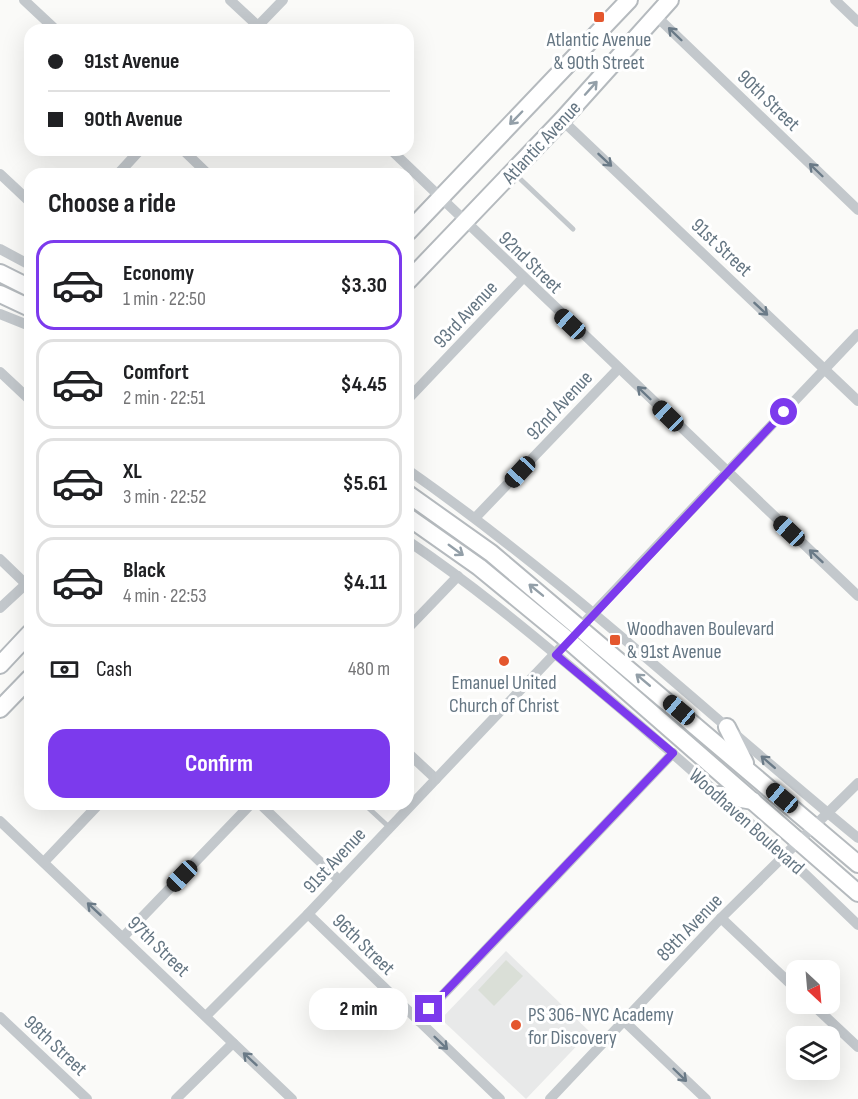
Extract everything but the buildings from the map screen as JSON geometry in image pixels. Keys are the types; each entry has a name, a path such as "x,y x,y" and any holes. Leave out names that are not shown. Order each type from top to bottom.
{"main road":[{"name":"Atlantic Avenue","path":"414,226 629,0"},
{"name":"Atlantic Avenue","path":"414,275 562,120 670,0"},
{"path":"0,273 24,285"},
{"path":"0,294 24,305"},
{"name":"Woodhaven Boulevard","path":"414,498 491,553 581,627 858,864"},
{"name":"Woodhaven Boulevard","path":"414,521 479,567 569,641 858,893"},
{"path":"0,665 24,639"},
{"path":"0,710 24,684"},
{"path":"727,727 748,769"},
{"path":"719,795 756,802"}],"street":[{"path":"24,0 50,24"},
{"path":"230,0 252,24"},
{"path":"260,24 283,0"},
{"path":"835,0 858,22"},
{"name":"90th Street","path":"655,15 858,210"},
{"name":"91st Street","path":"562,120 858,401"},
{"path":"124,168 134,156"},
{"path":"189,156 202,168"},
{"name":"92nd Street","path":"397,156 409,168"},
{"name":"92nd Street","path":"414,173 522,279 858,596"},
{"path":"0,174 24,196"},
{"path":"0,249 24,262"},
{"name":"93rd Avenue","path":"414,393 522,279"},
{"path":"0,314 24,324"},
{"name":"91st Avenue","path":"414,801 556,655 858,334"},
{"name":"92nd Avenue","path":"476,517 618,369"},
{"path":"0,372 24,394"},
{"path":"414,474 476,517 858,838"},
{"name":"Woodhaven Boulevard","path":"414,545 458,576 673,753 787,855 858,925"},
{"path":"0,559 24,582"},
{"path":"414,622 458,576"},
{"path":"0,608 24,589"},
{"path":"418,1021 673,753"},
{"path":"414,759 435,779"},
{"name":"89th Avenue","path":"550,1099 721,918 816,827 858,783"},
{"path":"44,862 93,810"},
{"path":"123,937 244,810"},
{"name":"96th Street","path":"266,810 339,880"},
{"name":"91st Avenue","path":"206,1016 308,914 405,810"},
{"name":"97th Street","path":"0,820 292,1099"},
{"name":"96th Street","path":"308,914 500,1099"},
{"path":"721,918 786,980"},
{"path":"823,1014 858,1047"},
{"name":"98th Street","path":"0,1017 87,1099"},
{"path":"624,1021 706,1099"},
{"path":"176,1099 233,1043"}],"lane":[{"path":"513,172 573,229"},
{"path":"371,810 389,827"}],"shaded area":[{"name":"PS 306-NYC Academy for Discovery","path":"506,951 590,1032 526,1099 441,1019"},
{"path":"506,960 523,976 494,1006 478,990"}],"place":[{"name":"Atlantic Avenue & 90th Street","path":"599,17"},
{"name":"Woodhaven Boulevard & 91st Avenue","path":"615,640"},
{"name":"Emanuel United Church of Christ","path":"504,661"},
{"name":"PS 306-NYC Academy for Discovery","path":"516,1025"}],"route":[{"path":"429,1009 673,753 556,655 784,412"}]}
